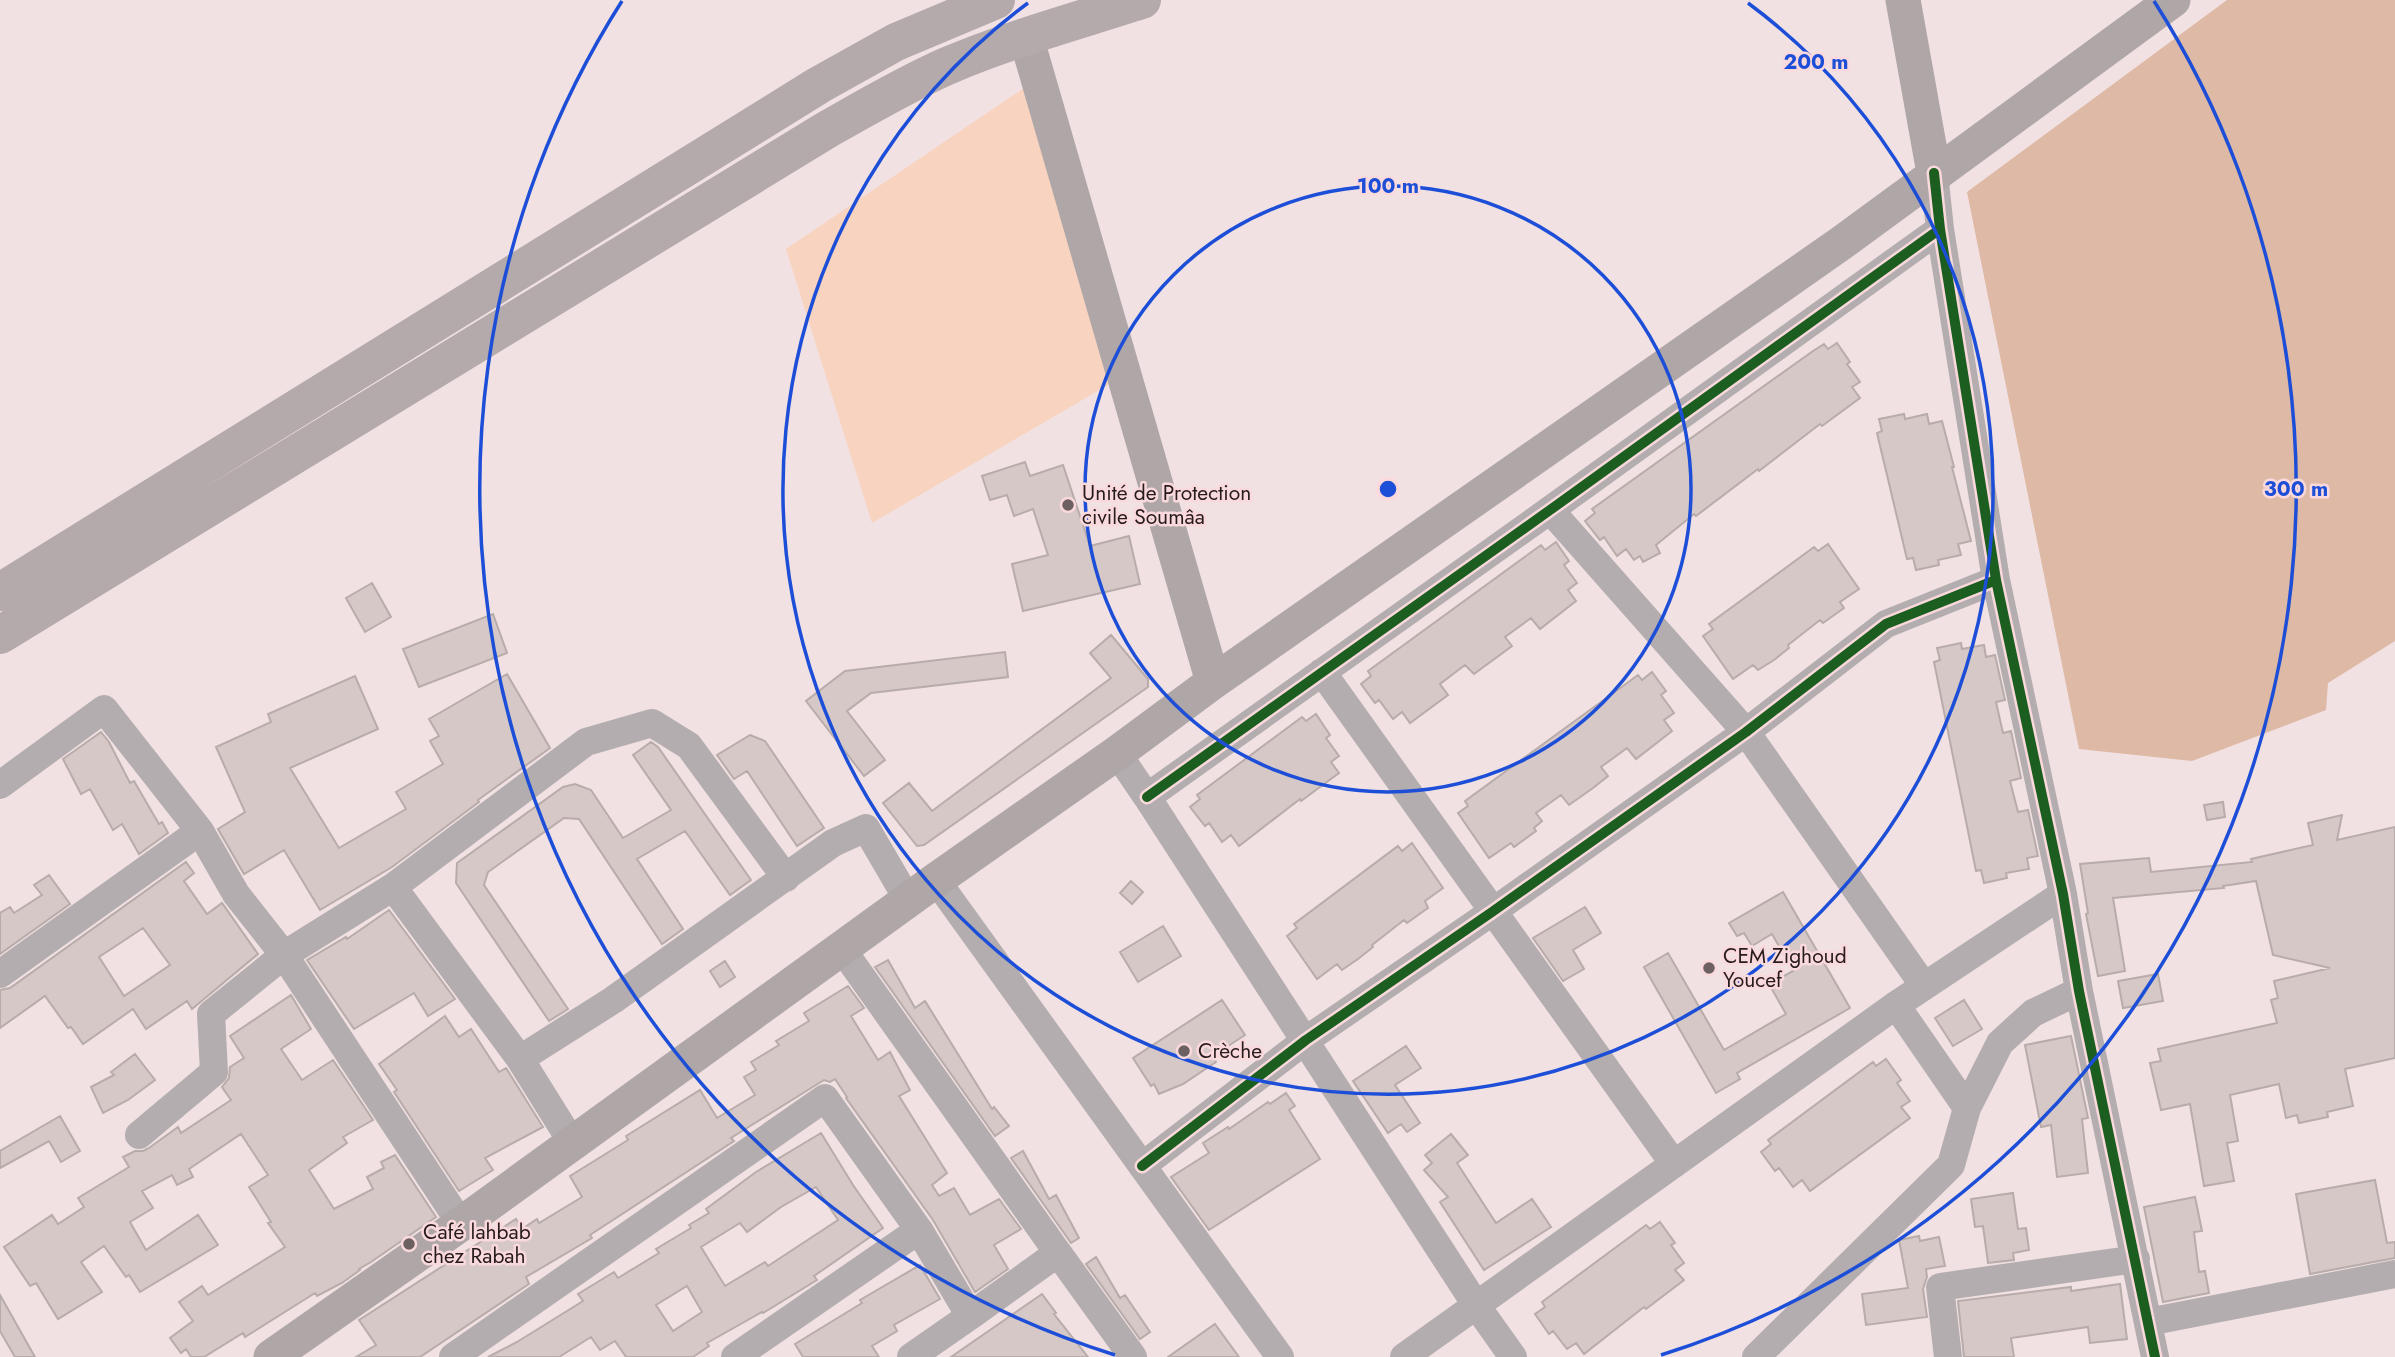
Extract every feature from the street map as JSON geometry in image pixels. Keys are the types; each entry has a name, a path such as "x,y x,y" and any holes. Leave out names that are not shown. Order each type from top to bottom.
{"highway":[{"path":"0,592 818,85 896,42 996,0"},
{"path":"0,635 828,129 946,66 1142,0"}],"main road":[{"path":"1903,0 1934,173"},
{"path":"271,1357 573,1144 1213,682 1828,252 2173,0"},
{"path":"1026,37 1213,682"}],"street":[{"path":"1934,173 1940,229 1996,580 2063,894 2079,991 2155,1357"},
{"path":"1147,797 1940,229"},
{"path":"1550,510 1746,732 1924,986"},
{"path":"1142,1166 1306,1040 1746,732 1885,624 1996,580"},
{"path":"1322,672 1674,1164"},
{"path":"0,785 104,709 200,831 236,894 284,955 461,1224"},
{"path":"139,1135 214,1072 211,1014 284,955 393,887 586,742 652,723 689,746 786,878"},
{"path":"1117,753 1476,1305 1513,1357"},
{"path":"520,1059 613,1000 833,843 866,828 908,900"},
{"path":"0,974 200,831"},
{"path":"936,880 1280,1357"},
{"path":"393,887 520,1059 573,1144"},
{"path":"1404,1357 1896,1005 2063,894"},
{"path":"842,949 1133,1357"},
{"path":"1756,1357 1951,1165 1967,1108 2000,1043 2033,1013 2079,991"},
{"path":"1896,1005 1967,1108"},
{"path":"453,1357 825,1098 919,1230 970,1316"},
{"path":"735,1357 919,1230"},
{"path":"911,1357 1058,1254"},
{"path":"1948,1357 1940,1287 2136,1259"},
{"path":"2148,1322 2395,1275"}],"shaded area":[{"path":"2227,0 2395,0 2395,641 2328,683 2326,710 2192,761 2079,749 1967,192"},
{"path":"1030,84 1113,382 872,523 786,249"}],"building":[{"path":"1837,343 1860,382 1852,387 1860,398 1822,426 1820,424 1696,516 1694,514 1656,545 1660,553 1643,562 1640,556 1634,560 1626,549 1617,556 1604,537 1600,540 1585,521 1595,513 1592,509 1813,351 1824,344 1828,349"},
{"path":"1904,414 1905,419 1927,414 1929,424 1942,421 1971,541 1958,544 1961,555 1938,560 1939,565 1916,570 1913,558 1907,559 1877,433 1882,431 1879,419"},
{"path":"1025,462 1030,476 1063,465 1090,546 1129,536 1140,584 1023,611 1012,564 1048,555 1033,509 1014,516 1007,495 990,500 982,476"},
{"path":"1556,542 1569,561 1564,565 1577,583 1568,590 1576,601 1540,629 1531,618 1505,637 1512,646 1474,674 1465,665 1440,684 1448,695 1410,723 1402,712 1393,719 1379,700 1375,703 1361,684 1371,676 1368,671 1541,545 1545,550"},
{"path":"1828,544 1859,589 1840,602 1844,608 1823,623 1820,620 1788,645 1789,648 1774,660 1758,670 1753,665 1733,679 1703,636 1713,629 1709,624 1814,547 1818,551"},
{"path":"372,583 391,617 365,632 346,598"},
{"path":"493,614 507,653 419,687 403,649"},
{"path":"1111,635 1148,679 1148,687 924,845 917,846 883,803 909,783 932,811 1111,678 1090,653"},
{"path":"1961,643 1962,649 1984,645 1986,657 1995,655 2005,700 1996,702 2003,733 2011,731 2021,778 2010,781 2018,812 2028,810 2038,856 2027,858 2029,869 2006,873 2007,878 1984,883 1981,870 1976,871 1934,662 1940,660 1937,648"},
{"path":"1005,652 1008,677 871,693 847,711 885,760 864,776 806,701 845,671"},
{"path":"1652,672 1666,691 1661,695 1674,713 1664,720 1672,731 1636,759 1627,748 1601,767 1608,776 1593,788 1569,805 1561,795 1536,813 1542,821 1534,828 1536,831 1514,847 1511,843 1489,858 1458,813 1468,806 1465,801 1638,675 1642,680"},
{"path":"507,674 550,748 478,800 479,802 392,867 320,910 284,850 244,874 218,829 245,812 216,747 271,722 268,714 355,676 378,729 290,768 339,848 406,809 396,792 443,764 430,741 439,736 429,719"},
{"path":"1316,714 1330,735 1326,738 1339,756 1331,762 1339,773 1239,846 1231,835 1222,842 1209,823 1205,826 1190,807 1200,799 1197,795 1302,717 1306,721"},
{"path":"101,732 130,783 134,781 159,824 162,822 168,833 139,854 122,824 113,830 90,789 81,794 63,759"},
{"path":"750,735 765,741 824,828 797,846 747,771 734,779 717,755"},
{"path":"651,742 658,747 751,880 730,895 685,831 637,859 683,929 662,944 579,819 564,818 488,872 484,885 568,1009 549,1021 456,883 457,863 563,787 575,784 591,790 623,838 671,810 633,755"},
{"path":"2223,802 2225,817 2207,820 2204,805"},
{"path":"2342,815 2337,840 2395,827 2395,1058 2345,1069 2353,1106 2327,1112 2328,1117 2299,1123 2297,1115 2286,1118 2279,1084 2230,1095 2238,1141 2227,1143 2234,1181 2204,1186 2190,1104 2161,1110 2150,1063 2161,1061 2158,1049 2277,1023 2271,1000 2278,998 2274,981 2330,968 2273,955 2256,881 2223,886 2224,888 2113,898 2125,971 2098,976 2080,864 2149,858 2151,872 2252,862 2251,859 2313,845 2308,823"},
{"path":"1412,843 1443,888 1425,901 1428,908 1407,923 1404,920 1358,959 1342,970 1337,964 1317,979 1287,936 1297,928 1294,924 1398,846 1402,851"},
{"path":"186,862 194,873 184,881 207,914 222,903 258,954 192,1009 187,1001 146,1029 133,1009 83,1044 45,996 0,1028 0,990 10,988","holes":["143,928 170,965 124,996 99,957"]},
{"path":"49,875 70,904 0,954 0,913 10,907 14,913 42,895 34,885"},
{"path":"1131,881 1143,892 1132,904 1120,893"},
{"path":"1783,892 1850,1008 1737,1073 1740,1079 1716,1093 1644,967 1668,953 1724,1050 1786,1014 1769,984 1793,971 1772,934 1752,946 1744,933 1737,936 1729,923"},
{"path":"1585,907 1601,933 1573,950 1584,969 1563,981 1533,938"},
{"path":"389,910 455,999 428,1016 414,993 354,1029 307,960 346,937 347,939"},
{"path":"1163,926 1181,956 1138,982 1120,952"},
{"path":"888,960 915,1008 925,1001 992,1109 994,1107 1009,1126 995,1136 875,967"},
{"path":"725,961 735,977 720,987 710,971"},
{"path":"2158,974 2163,1001 2123,1008 2118,981"},
{"path":"848,986 864,1008 851,1016 878,1060 890,1052 910,1090 899,1096 947,1173 932,1185 939,1196 954,1188 970,1215 999,1199 1021,1229 994,1245 1008,1269 975,1292 933,1220 835,1079 830,1082 824,1080 731,1138 734,1141 590,1235 592,1238 526,1277 529,1284 420,1357 356,1357 376,1345 359,1320 516,1219 522,1229 537,1219 539,1223 582,1197 570,1176 628,1140 626,1136 700,1090 717,1118 755,1095 744,1077 756,1070 751,1062 779,1045 776,1041 809,1021 804,1013"},
{"path":"291,995 311,1029 281,1049 302,1080 333,1060 373,1120 343,1137 347,1143 309,1170 334,1209 373,1189 367,1177 384,1168 381,1162 395,1155 436,1217 342,1283 317,1296 315,1293 245,1337 243,1333 204,1357 191,1357 186,1349 181,1353 170,1338 193,1321 179,1302 202,1286 208,1295 285,1247 268,1223 271,1222 249,1187 268,1175 241,1134 189,1169 193,1177 177,1185 172,1175 142,1191 153,1208 130,1222 146,1250 198,1215 218,1245 140,1292 104,1246 81,1262 102,1292 58,1319 36,1283 30,1286 4,1247 52,1215 58,1224 84,1207 78,1198 129,1167 123,1157 149,1148 178,1127 181,1133 231,1100 222,1087 229,1078 230,1067 244,1058 230,1036"},
{"path":"1222,1000 1245,1035 1213,1056 1216,1062 1183,1084 1159,1094 1133,1058"},
{"path":"1964,1000 1982,1029 1953,1046 1935,1018"},
{"path":"445,1016 459,1037 471,1029 499,1072 506,1068 543,1127 485,1158 493,1170 459,1191 394,1092 397,1090 379,1064"},
{"path":"2071,1036 2088,1118 2082,1119 2088,1173 2057,1177 2051,1125 2041,1127 2025,1045"},
{"path":"1406,1046 1421,1068 1395,1085 1420,1123 1407,1132 1401,1124 1388,1133 1353,1081"},
{"path":"135,1054 155,1080 128,1100 103,1113 91,1087 114,1075 111,1072"},
{"path":"1886,1059 1901,1080 1897,1083 1910,1101 1901,1107 1910,1118 1810,1191 1802,1180 1793,1187 1779,1168 1775,1171 1761,1152 1771,1144 1768,1140 1873,1062 1876,1066"},
{"path":"1286,1093 1295,1106 1289,1110 1320,1159 1209,1230 1171,1177 1209,1153 1203,1143"},
{"path":"60,1116 80,1151 61,1162 49,1141 0,1168 0,1151"},
{"path":"821,1133 883,1228 814,1276 817,1280 707,1343 709,1346 693,1357 626,1357 615,1341 600,1350 591,1337 559,1357 488,1357 583,1301 578,1294 614,1272 618,1278 659,1253 656,1249 691,1228 689,1225 709,1213 706,1209 756,1172","holes":["816,1187 838,1220 768,1266 765,1262 725,1286 701,1247 740,1223 747,1232 781,1207","687,1286 702,1312 673,1331 656,1305"]},
{"path":"1451,1134 1468,1155 1457,1163 1496,1223 1532,1199 1551,1227 1484,1270 1440,1202 1448,1197 1424,1170 1432,1163 1425,1155"},
{"path":"1023,1151 1049,1199 1056,1195 1079,1238 1071,1243 1011,1158"},
{"path":"2375,1180 2387,1243 2395,1242 2395,1258 2310,1274 2296,1194"},
{"path":"2013,1193 2018,1229 2026,1228 2029,1250 2013,1253 2014,1260 1988,1263 1983,1226 1975,1227 1971,1199"},
{"path":"2195,1197 2202,1231 2194,1232 2199,1272 2205,1271 2209,1293 2163,1302 2144,1207"},
{"path":"1660,1222 1675,1243 1671,1245 1684,1263 1675,1270 1684,1280 1584,1354 1576,1343 1567,1349 1553,1331 1549,1334 1535,1314 1545,1307 1542,1302 1646,1225 1650,1229"},
{"path":"1919,1236 1920,1241 1939,1237 1945,1266 1926,1269 1927,1277 1923,1289 1927,1317 1866,1325 1862,1294 1908,1288 1899,1240"},
{"path":"1096,1257 1120,1298 1125,1295 1150,1332 1140,1339 1086,1264"},
{"path":"920,1265 940,1299 894,1325 897,1331 872,1346 879,1357 803,1357 795,1344 862,1303 860,1300"},
{"path":"2120,1284 2127,1339 2090,1343 2088,1327 2011,1338 2014,1357 1964,1357 1958,1301 2071,1287 2071,1291"},
{"path":"1042,1294 1056,1313 1054,1314 1088,1357 951,1357"},
{"path":"0,1295 35,1357 15,1357 0,1331"},
{"path":"1215,1324 1239,1357 1168,1357"}],"cycle path":[{"path":"1934,173 1940,229 1996,580 2063,894 2079,991 2155,1357"},
{"path":"1147,797 1940,229"},
{"path":"1142,1166 1306,1040 1746,732 1886,624 1996,580"}],"place":[{"name":"Unité de Protection civile Soumâa","path":"1068,505"},
{"name":"CEM Zighoud Youcef","path":"1709,968"},
{"name":"Crèche","path":"1184,1051"},
{"name":"Café lahbab chez Rabah","path":"409,1244"}]}
